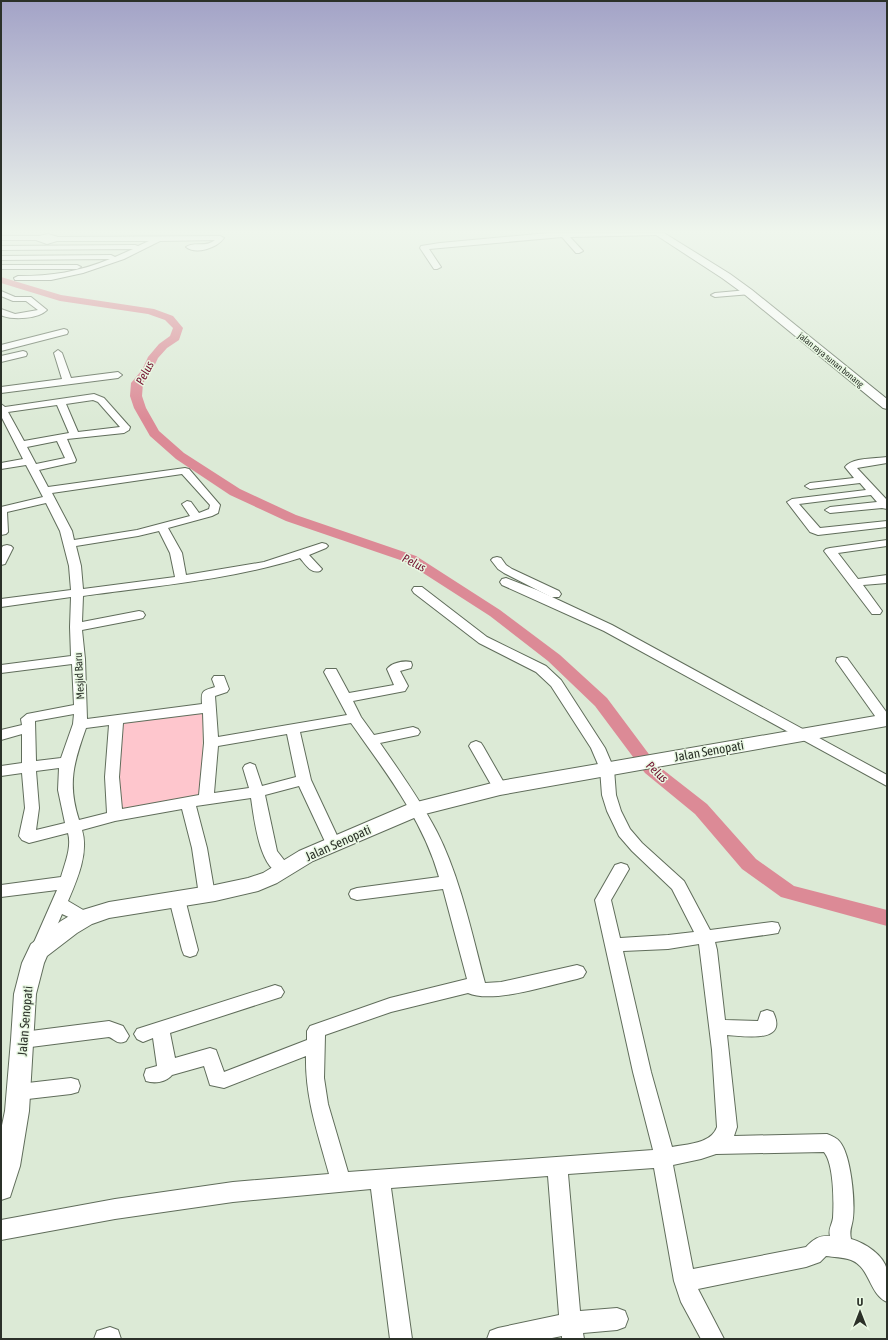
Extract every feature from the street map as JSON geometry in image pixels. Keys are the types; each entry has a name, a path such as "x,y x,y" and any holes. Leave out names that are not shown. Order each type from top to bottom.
{"main road":[{"name":"jalan raya sunan bonang","path":"752,296 887,405"},
{"name":"Jalan Senopati","path":"1,1188 7,1166 19,1092 25,994 33,963 39,950 69,927 84,918 109,910 207,895 250,885 270,878 306,856 416,809 500,788 886,720"}],"street":[{"path":"1,310 8,316 15,317 42,311 28,299 13,299 13,296"},
{"path":"1,348 64,332"},
{"path":"58,353 67,381"},
{"path":"1,359 23,354"},
{"path":"1,390 118,375"},
{"path":"100,377 102,390"},
{"path":"33,385 40,404"},
{"path":"2,409 89,397 97,398 125,428 20,445"},
{"path":"60,401 75,435"},
{"name":"Mesjid Baru","path":"2,409 66,531 75,566 77,593 76,627 81,708 80,724 68,762 65,790 66,802 77,839 76,852 68,882 39,950"},
{"path":"1,466 71,460 61,438"},
{"path":"886,505 857,477 850,467 854,465 887,460"},
{"path":"2,532 1,510 48,495 185,471 215,505 212,512 196,518 138,533 69,544"},
{"path":"807,482 857,477"},
{"path":"873,492 792,502 814,530 817,531 887,524"},
{"path":"187,504 196,518"},
{"path":"830,510 886,505"},
{"path":"162,527 176,553 182,579"},
{"path":"876,612 830,551 887,543"},
{"path":"1,603 182,579 266,565 322,546"},
{"path":"302,554 316,568"},
{"path":"497,560 502,567 508,571 606,618 809,734 887,781"},
{"path":"854,583 887,579"},
{"path":"506,582 608,628 809,734"},
{"path":"1,1230 115,1209 233,1192 380,1179 658,1158 702,1150 721,1140 726,1134 727,1127 721,1050 717,1027 709,950 696,916 678,885 637,847 624,832 615,815 609,795 598,770 598,748 562,690 548,675 528,661 483,640 418,590"},
{"path":"76,627 139,615"},
{"path":"1,670 79,659"},
{"path":"842,661 886,720"},
{"path":"345,698 400,688 401,686 393,669 406,665"},
{"path":"331,672 356,718 403,787 430,833 444,866 464,934 478,990"},
{"path":"206,799 211,743 208,694 222,689 219,679"},
{"path":"81,708 30,717 28,719 28,767 32,808 27,836 32,837 115,816 206,799 257,792 304,780"},
{"path":"80,724 209,708"},
{"path":"211,743 356,718"},
{"path":"115,816 112,777 116,719"},
{"path":"1,735 28,728"},
{"path":"293,730 304,780 333,844"},
{"path":"371,740 413,732"},
{"path":"476,746 500,788"},
{"path":"1,771 68,762"},
{"path":"250,768 257,792 269,852 283,870"},
{"path":"188,803 197,834 207,895"},
{"path":"621,869 603,900 633,1028 658,1158 685,1281 689,1294 713,1339"},
{"path":"1,891 68,882"},
{"path":"357,894 448,882"},
{"path":"177,899 190,950"},
{"path":"58,904 84,918"},
{"path":"614,946 705,938 772,928"},
{"path":"341,1183 320,1113 315,1078 315,1045 317,1030 390,1005 458,988 469,986 478,990 501,989 577,972"},
{"path":"143,1034 276,992"},
{"path":"717,1027 763,1029 767,1026 767,1017"},
{"path":"23,1040 109,1029 117,1031 120,1036"},
{"path":"160,1029 166,1059 159,1072 210,1056 217,1078 224,1080 315,1045"},
{"path":"19,1092 71,1086"},
{"path":"713,1145 813,1143 827,1143 830,1145 834,1149 843,1181 843,1219 839,1231 842,1248"},
{"path":"568,1165 571,1331"},
{"path":"380,1179 401,1339"},
{"path":"685,1281 806,1257 813,1255 820,1247 826,1246 853,1250 864,1256 872,1265 887,1291"},
{"path":"498,1339 571,1331 617,1319"}],"shaded area":[{"path":"203,710 202,798 111,812 119,716"}],"waterway":[{"name":"Pelus","path":"52,296 150,311 169,318 178,328 175,338 163,346 153,357 147,371 137,383 136,396 140,408 154,433 180,456 235,492 291,518 411,559 495,613 554,658 601,702 651,769 701,809 749,864 788,892 887,918"}]}
